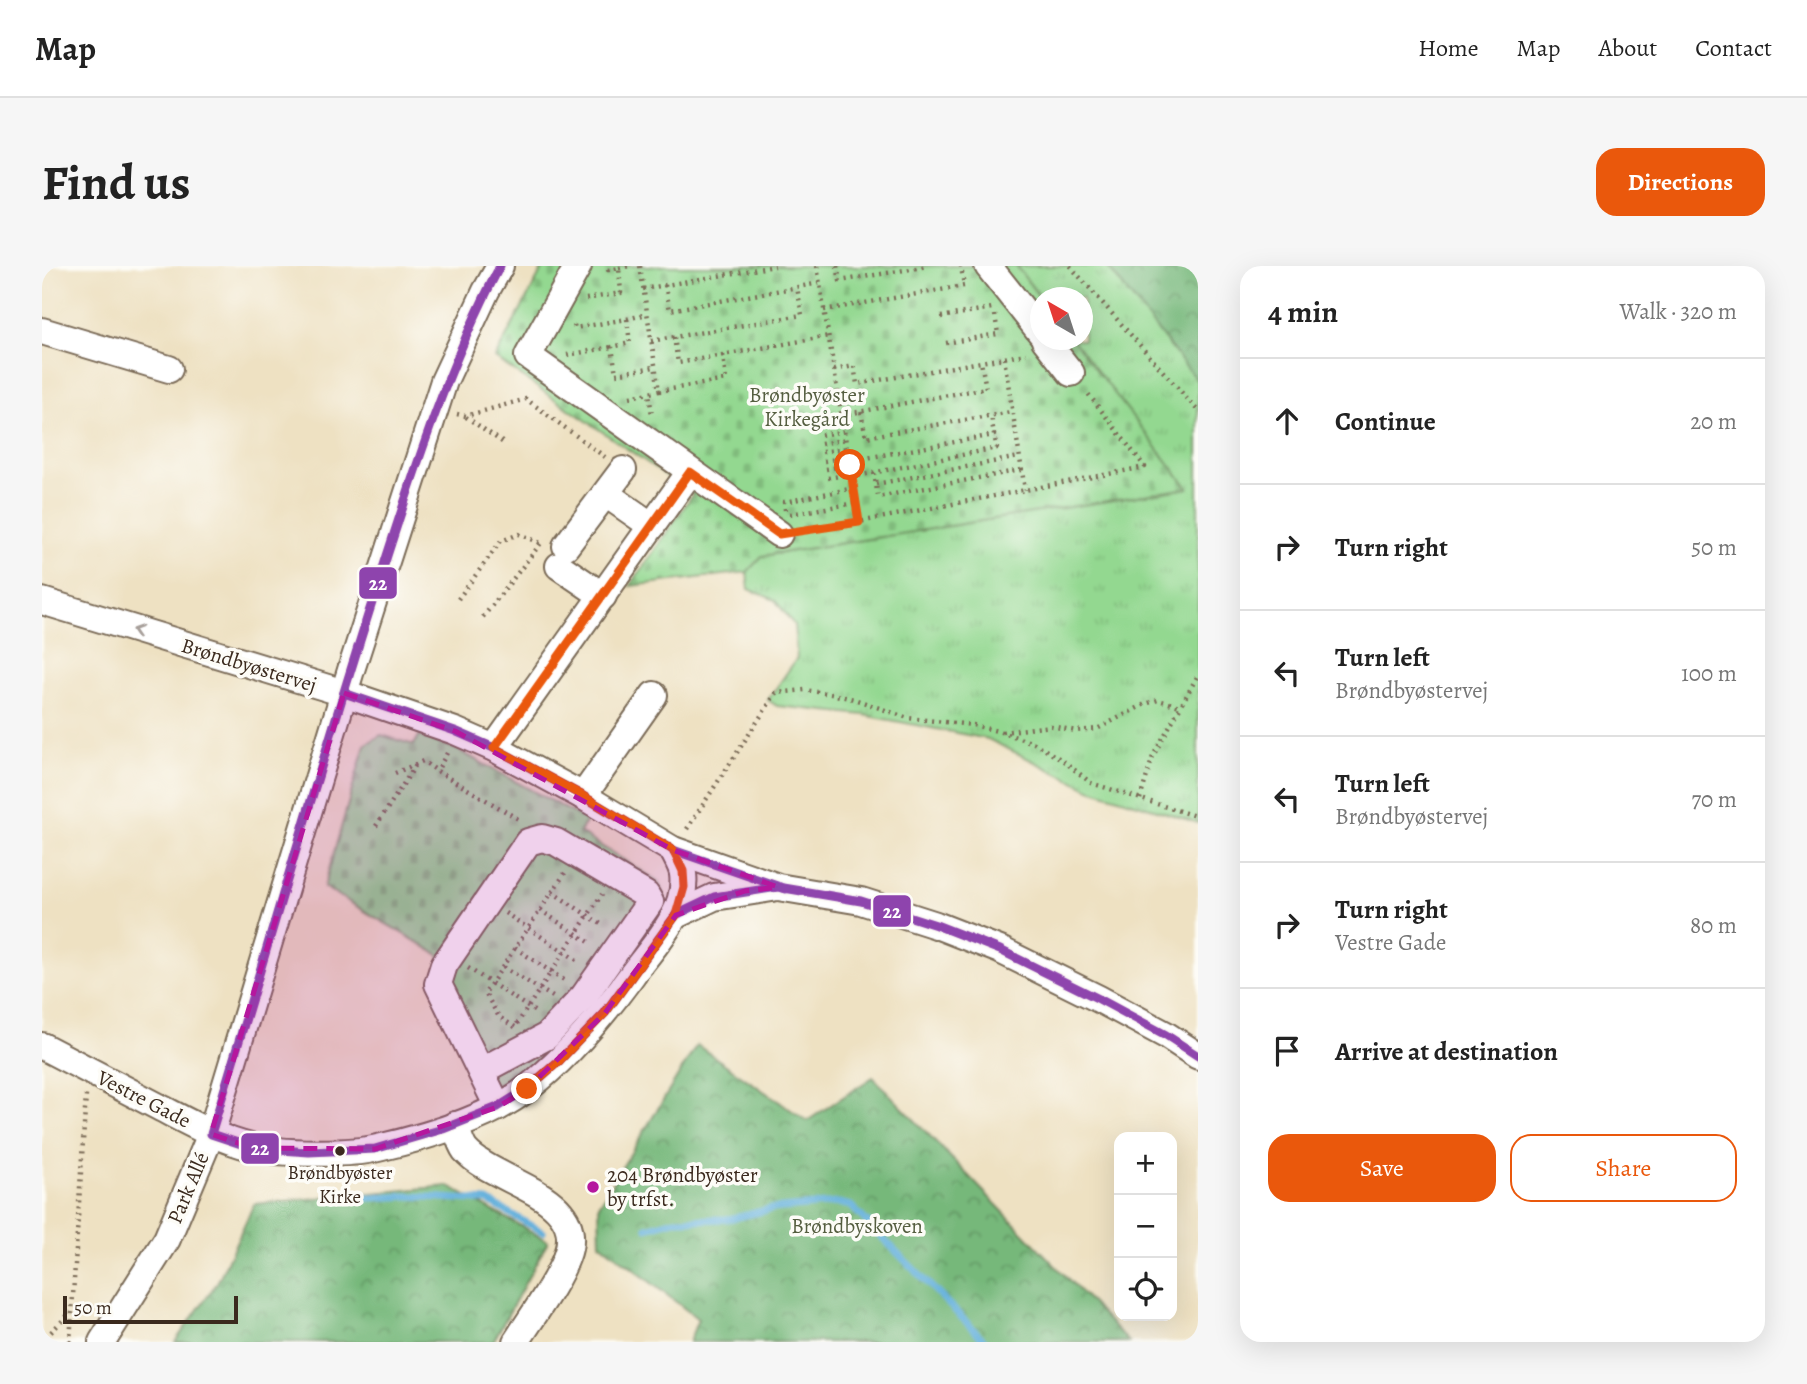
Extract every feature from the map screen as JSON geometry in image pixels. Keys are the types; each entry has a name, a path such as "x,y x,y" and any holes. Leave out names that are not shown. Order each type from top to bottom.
{"street":[{"name":"Park Allé","path":"102,1342 167,1239 211,1135 344,694 444,381 500,266"},
{"path":"578,266 528,356 657,448 684,480 779,534"},
{"path":"988,266 1030,320"},
{"path":"42,331 169,369"},
{"path":"1053,350 1071,373"},
{"path":"603,596 559,555 623,470"},
{"path":"494,748 684,480"},
{"path":"606,494 652,526"},
{"name":"Brøndbyøstervej","path":"42,601 455,731 494,748 583,796 673,850 778,887 862,901 948,929 1000,950 1099,999 1166,1035 1198,1056"},
{"path":"583,796 654,695"},
{"path":"481,1071 525,1035 547,1036 592,983 650,902 646,895 556,842 542,838 528,842 444,965 438,984 498,1107"},
{"name":"Vestre Gade","path":"42,1046 211,1135 253,1147 309,1152 375,1149 455,1125 498,1107 535,1082 605,1013 676,915 684,887 683,871 673,850"},
{"name":"Vestre Gade","path":"676,915 714,897 778,887"},
{"path":"455,1125 462,1145 476,1160 550,1200 566,1222 570,1238 566,1260 516,1342"}],"path":[{"path":"607,266 608,270 629,266"},
{"path":"640,266 659,391"},
{"path":"643,289 775,266"},
{"path":"817,266 859,522"},
{"path":"837,266 840,281 929,266"},
{"path":"824,310 964,286 961,266"},
{"path":"1070,266 1198,411"},
{"path":"583,299 621,293 619,268"},
{"path":"665,285 670,310 820,283"},
{"path":"651,341 802,315 797,287"},
{"path":"941,317 994,308 998,334 946,343"},
{"path":"573,314 575,328 647,314"},
{"path":"535,361 630,344 627,319"},
{"path":"674,337 678,363 828,336"},
{"path":"612,347 616,374 654,367"},
{"path":"834,370 854,366 857,384 1004,358 1030,347"},
{"path":"657,448 649,393 726,380 723,355"},
{"path":"1004,358 1025,490"},
{"path":"842,415 986,388 981,362"},
{"path":"779,534 859,522 1145,467 1071,373"},
{"path":"466,416 526,399 623,470"},
{"path":"436,407 466,416 505,444"},
{"path":"861,412 866,436 1011,412"},
{"path":"828,478 852,476 997,448 991,415"},
{"path":"821,435 844,432"},
{"path":"826,469 849,461 994,435"},
{"path":"821,444 846,439"},
{"path":"822,452 847,448"},
{"path":"876,484 1019,457"},
{"path":"824,461 849,461"},
{"path":"874,472 878,497 1021,470"},
{"path":"854,488 784,502 785,515 856,503"},
{"path":"458,599 494,550 509,537 519,534 530,537 559,555"},
{"path":"1140,799 1153,757 1198,675"},
{"path":"673,850 776,693 805,690 854,699 908,718 973,725 1002,732 1034,743 1065,761 1091,783 1198,817"},
{"path":"1002,732 1051,726 1076,730 1097,729 1144,704 1158,700 1180,706"},
{"path":"437,771 447,753"},
{"path":"395,773 423,761 523,822 542,838"},
{"path":"376,825 417,763"},
{"path":"577,854 485,993 499,1017 525,1035 528,1008 614,877"},
{"path":"552,892 588,916"},
{"path":"487,901 564,952 592,983"},
{"path":"540,910 577,934 592,983"},
{"path":"588,916 592,983"},
{"path":"515,948 551,972 592,983"},
{"path":"450,956 528,1008"},
{"path":"503,967 540,989 592,983"},
{"path":"528,1008 592,983"},
{"path":"70,1342 87,1070"},
{"path":"46,1337 72,1311"}],"highlighted area":[{"path":"344,693 455,731 673,850 778,887 745,891 676,915 605,1013 527,1089 498,1107 375,1149 253,1148 211,1134"}],"green space":[{"name":"Brøndbyøster Kirkegård","path":"544,266 1016,266 1032,287 1030,350 1081,350 1188,488 762,556 747,572 630,586 693,494 495,358"},
{"path":"1016,266 1107,266 1198,382 1198,823 1090,789 988,739 864,715 777,706 768,700 797,658 794,625 775,600 749,589 747,572 762,556 1188,488 1081,350 1093,350 1093,287 1032,287"},
{"path":"1107,266 1198,266 1198,382"},
{"path":"381,735 414,745 419,736 456,749 586,820 580,833 658,881 666,900 604,990 570,1031 528,1068 481,1093 439,955 324,887 365,745"},
{"name":"Brøndbyskoven","path":"697,1045 807,1121 873,1077 1129,1342 689,1342 698,1319 600,1243 599,1205"},
{"path":"448,1186 548,1241 493,1342 175,1342 218,1281 254,1204"}],"waterway":[{"path":"351,1199 412,1196 488,1201 543,1232"},
{"path":"647,1228 674,1220 729,1219 771,1209 838,1203 851,1206 986,1342"}],"transit line":[{"name":"22","path":"500,266 460,350 412,480 329,742 211,1134 253,1148 309,1152 375,1149 443,1129 498,1107 527,1089 560,1060 605,1013 676,915 714,897 778,887 861,901 936,925 1000,950 1099,999 1166,1035 1198,1056"},
{"name":"22","path":"344,693 455,731 494,748 583,796 673,850 786,889"}],"place":[{"name":"Brøndbyøster Kirke","path":"340,1151"},
{"name":"204 Brøndbyøster by trfst.","path":"593,1187"}],"route":[{"path":"527,1089 560,1060 605,1013 676,915 684,887 683,871 673,850 583,796 494,748 690,472 779,534 859,522 850,465"}]}
